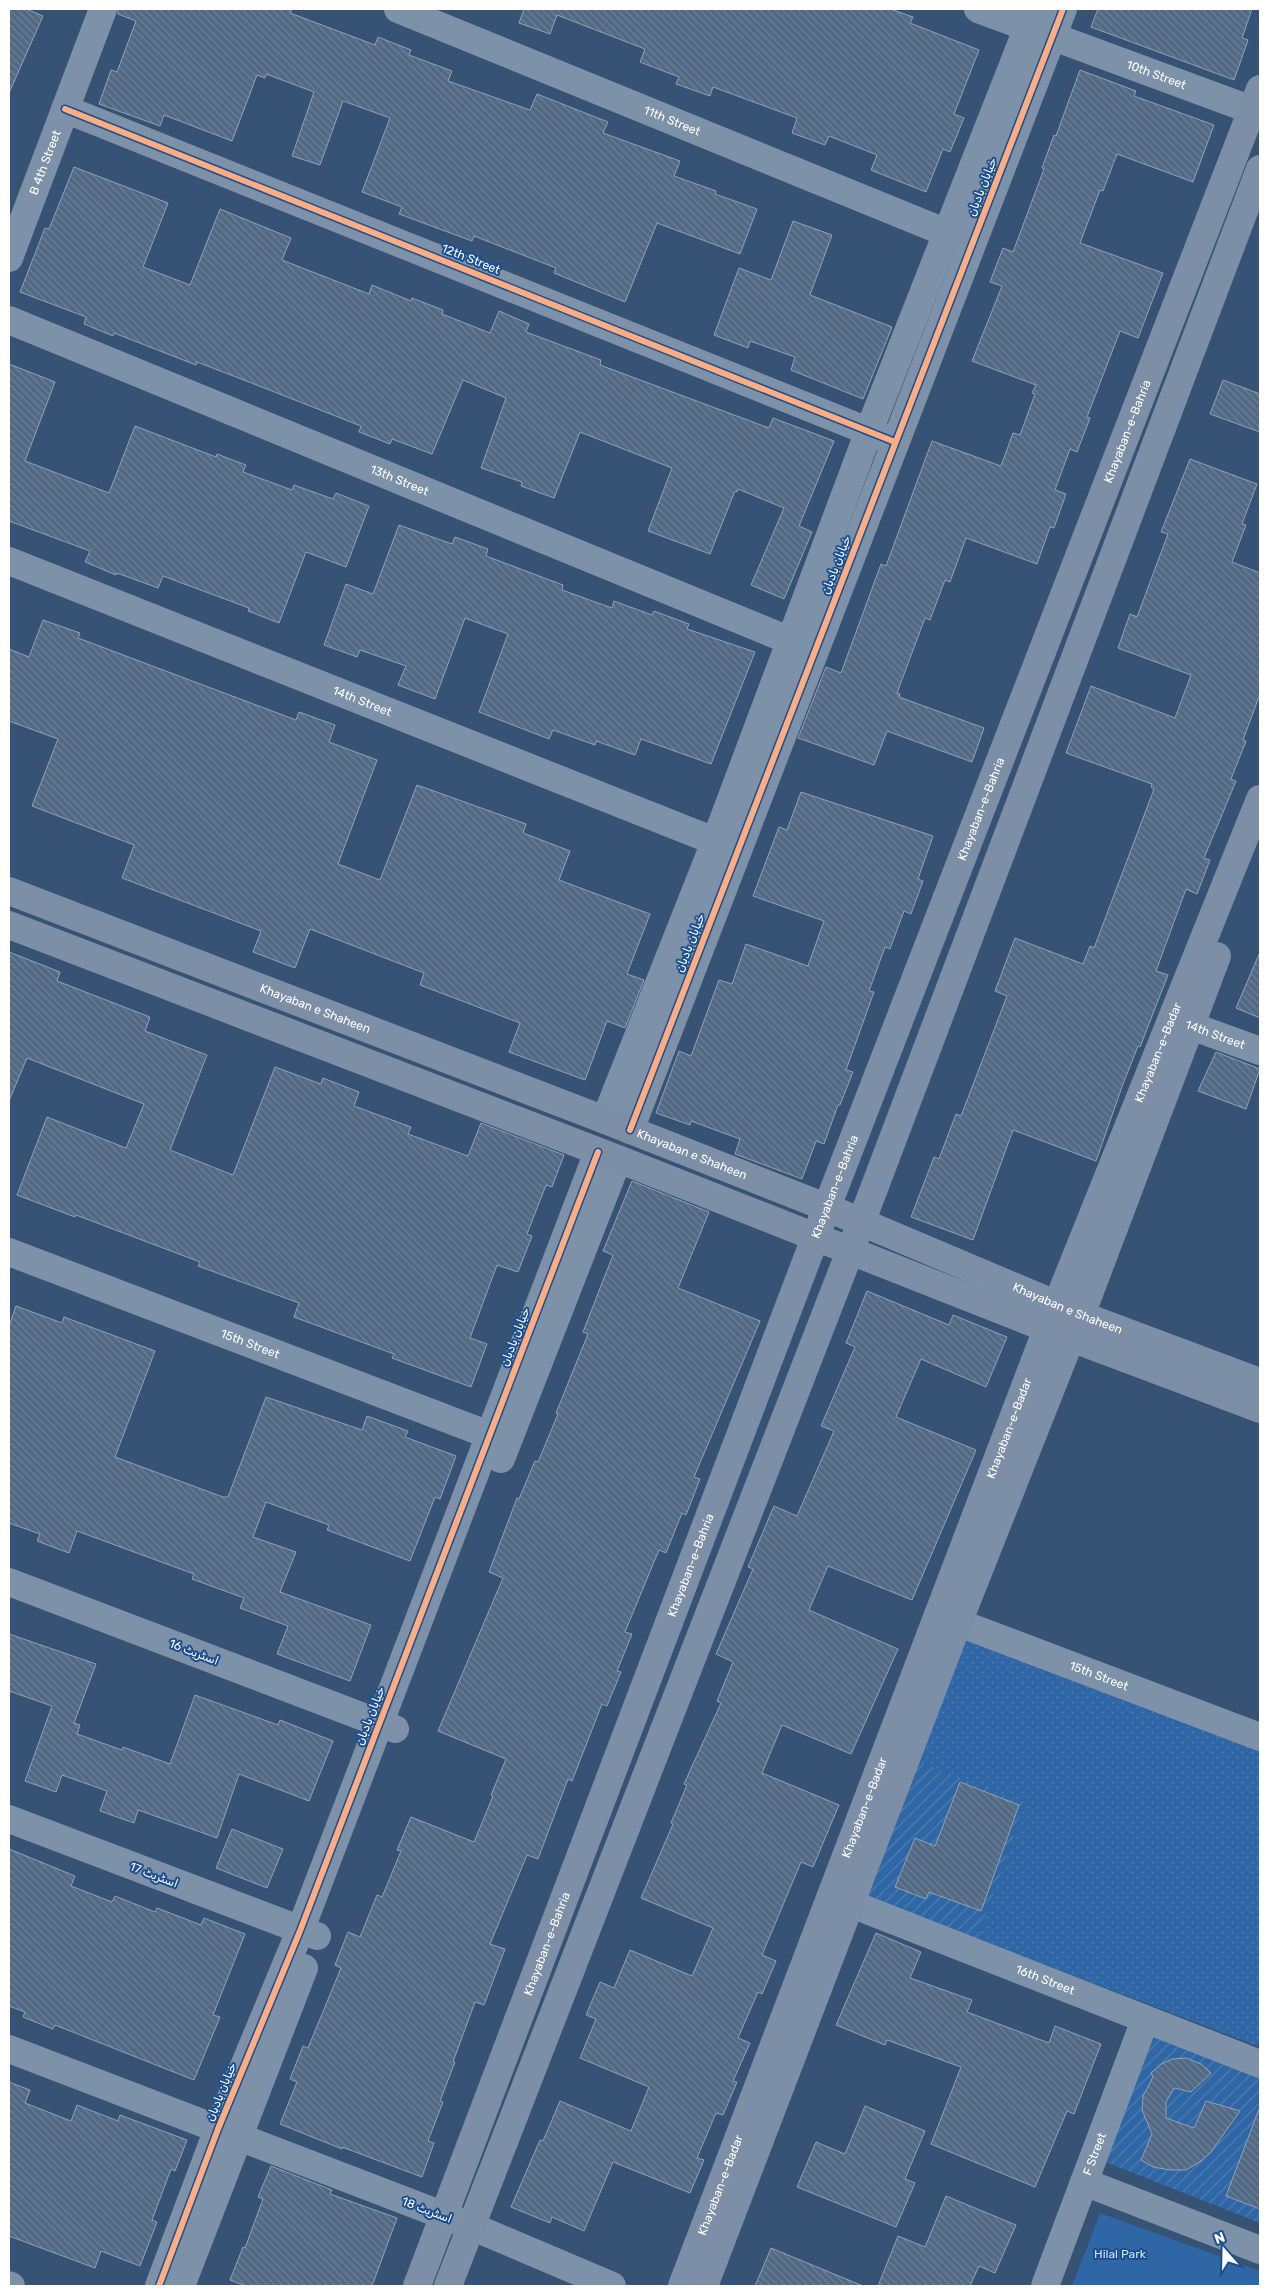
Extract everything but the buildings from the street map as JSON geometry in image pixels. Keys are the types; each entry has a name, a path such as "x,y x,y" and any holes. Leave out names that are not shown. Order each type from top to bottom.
{"main road":[{"name":"Khayaban-e-Bahria","path":"417,2286 815,1238 1258,104"},
{"path":"448,2286 860,1223 1260,169"},
{"name":"Khayaban-e-Badar","path":"704,2286 841,1900 948,1619 1181,1023 1258,811"},
{"name":"Khayaban-e-Badar","path":"1181,1023 1260,842"},
{"name":"Khayaban e Shaheen","path":"9,891 618,1125 828,1208 1064,1322"},
{"name":"Khayaban e Shaheen","path":"9,926 608,1155 849,1251 1064,1322 1245,1386 1260,1409"},
{"name":"Khayaban-e-Badar","path":"682,2286 841,1900"}],"street":[{"name":"B 4th Street","path":"9,258 103,9"},
{"name":"11th Street","path":"398,9 947,233 974,240"},
{"path":"978,9 1031,18"},
{"name":"خیابان بادبان","path":"618,1125 803,646 895,442 1064,9"},
{"name":"خیابان بادبان","path":"803,646 868,431 1031,18"},
{"name":"10th Street","path":"1031,18 1053,38 1258,104"},
{"name":"12th Street","path":"65,109 895,442"},
{"name":"13th Street","path":"9,320 803,646"},
{"name":"14th Street","path":"9,561 726,846"},
{"name":"14th Street","path":"1181,1023 1260,1051"},
{"name":"خیابان بادبان","path":"159,2286 229,2132 308,1933 608,1155"},
{"name":"15th Street","path":"9,1252 498,1438"},
{"name":"اسٹریٹ 16","path":"9,1582 388,1726"},
{"name":"15th Street","path":"948,1619 1260,1737"},
{"name":"اسٹریٹ 17","path":"9,1819 308,1933"},
{"name":"16th Street","path":"841,1900 1260,2064"},
{"name":"F Street","path":"1045,2286 1145,2020"},
{"name":"اسٹریٹ 18","path":"9,2049 471,2226 612,2286"},
{"name":"خیابان بادبان","path":"181,2286 229,2132"},
{"path":"1084,2182 1260,2250"}],"green space":[{"path":"964,1633 1260,1743 1260,2047 978,1939 1025,1804 914,1763"},
{"path":"915,1760 1025,1804 978,1939 865,1898"},
{"path":"1149,2030 1260,2071 1260,2223 1103,2161"},
{"name":"Hilal Park","path":"1100,2213 1260,2271 1260,2286 1072,2286"}],"cycle path":[{"path":"630,1130 1063,9"},
{"path":"65,109 895,442"},
{"path":"159,2286 218,2129 300,1931 598,1152"}]}
